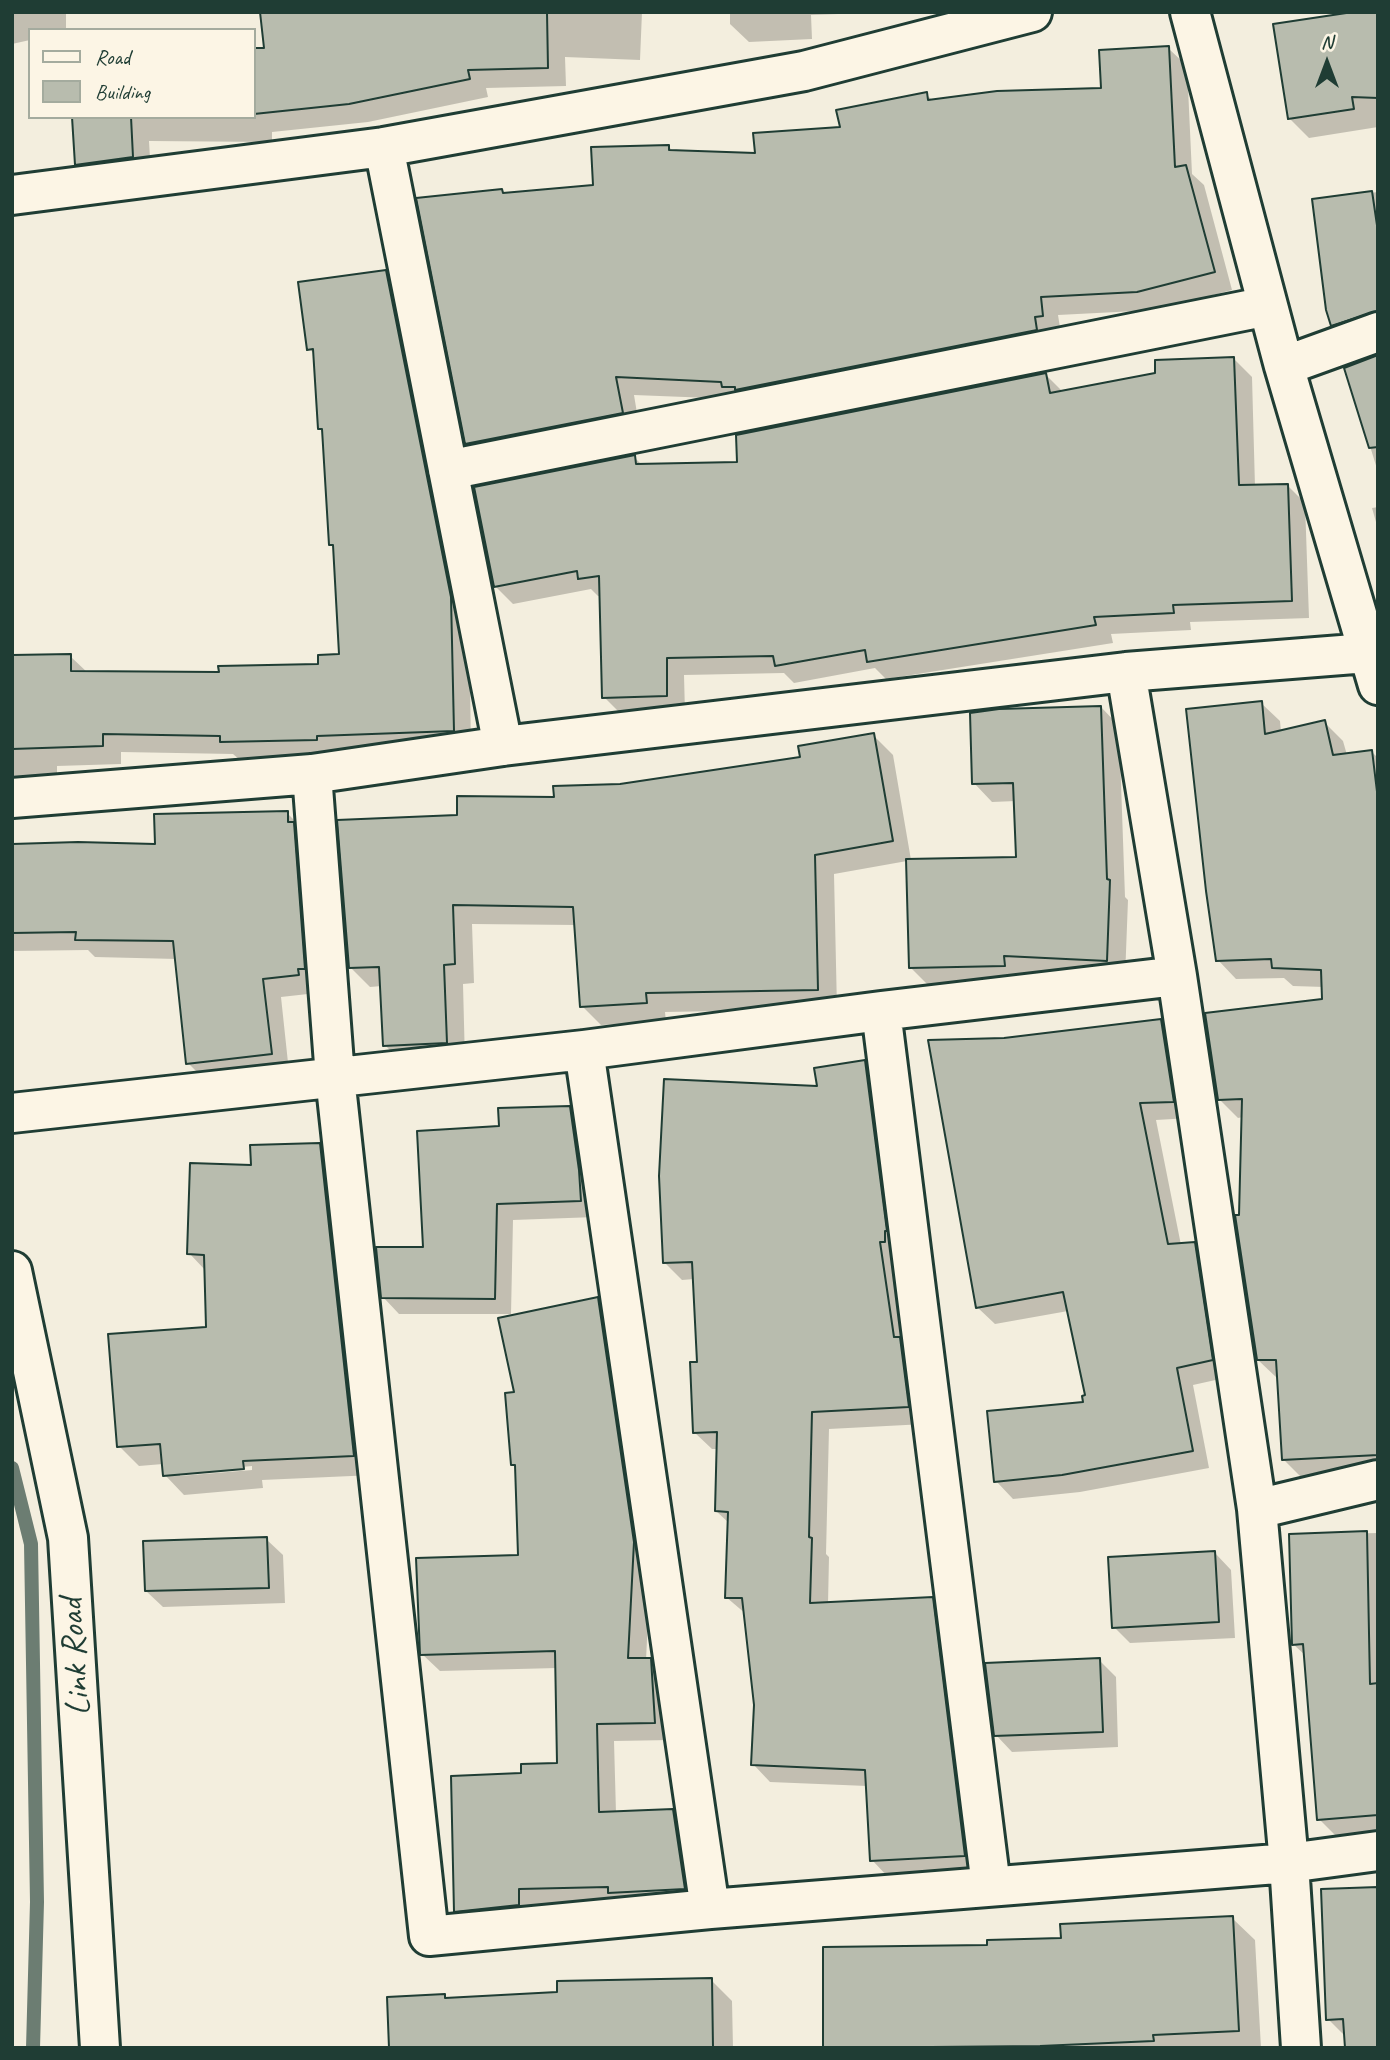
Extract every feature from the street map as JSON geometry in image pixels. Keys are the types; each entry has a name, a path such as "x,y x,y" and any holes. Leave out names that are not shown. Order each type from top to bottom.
{"street":[{"path":"12,195 384,147 804,71 1032,12"},
{"path":"12,798 312,774 503,746 1126,672 1374,663 1284,366 1190,12"},
{"path":"384,147 503,746"},
{"path":"447,470 1268,306"},
{"path":"1284,366 1378,332"},
{"path":"1126,672 1177,976 1256,1509 1289,1863 1301,2048"},
{"path":"312,774 335,1077 429,1936 710,1909 1289,1863 1378,1851"},
{"path":"12,1112 584,1050 1177,976"},
{"path":"881,1011 991,1886"},
{"path":"584,1050 710,1909"},
{"name":"Link Road","path":"12,1271 68,1538 100,2048"},
{"path":"1256,1509 1378,1480"}],"building":[{"path":"260,12 547,12 548,68 468,70 470,79 349,104 256,114 256,48 264,48"},
{"path":"1353,12 1378,12 1378,98 1352,97 1354,109 1288,119 1273,24"},
{"path":"1169,46 1175,167 1186,165 1215,272 1137,292 1041,297 1043,316 1035,317 1037,330 735,390 735,387 722,387 721,382 616,377 623,413 465,444 416,198 502,189 503,193 593,185 591,147 669,145 669,150 755,153 753,133 840,127 836,110 927,92 928,100 997,91 1101,88 1099,50"},
{"path":"72,119 131,119 133,157 75,165"},
{"path":"1372,191 1378,232 1378,311 1331,326 1326,310 1312,199"},
{"path":"386,270 451,597 454,731 317,736 317,740 220,742 220,736 103,734 103,746 12,749 12,655 71,654 71,671 219,672 218,666 318,664 318,655 339,654 333,545 329,545 322,429 318,429 313,349 307,350 298,282"},
{"path":"1378,355 1378,447 1369,448 1344,368"},
{"path":"1234,357 1239,485 1288,484 1292,601 1173,605 1174,613 1094,617 1096,625 867,662 865,650 775,666 773,656 667,658 667,696 602,698 599,576 578,579 577,571 494,587 474,487 635,455 636,464 737,462 736,435 1046,373 1050,393 1155,373 1155,360"},
{"path":"1262,701 1265,734 1325,720 1333,755 1372,750 1378,800 1378,1455 1282,1460 1276,1360 1257,1360 1235,1215 1239,1215 1242,1099 1218,1100 1205,1013 1322,999 1321,970 1272,968 1271,959 1216,961 1186,709"},
{"path":"1101,706 1107,879 1110,880 1107,961 1004,956 1005,966 909,968 906,859 1016,857 1013,783 972,784 970,713 999,709"},
{"path":"874,733 893,841 815,855 818,990 646,993 647,1003 580,1007 573,907 453,905 455,964 444,965 447,1043 383,1046 379,967 349,968 337,820 457,815 457,796 554,797 553,786 620,784 800,757 798,746"},
{"path":"288,811 288,822 294,822 305,969 298,969 299,975 263,979 272,1054 186,1064 173,941 75,940 76,932 12,933 12,844 155,844 154,814"},
{"path":"1161,1019 1174,1102 1140,1103 1168,1244 1195,1242 1213,1360 1177,1368 1193,1451 1062,1475 994,1482 987,1411 1083,1402 1082,1396 1085,1395 1063,1292 976,1308 928,1040 1004,1038"},
{"path":"865,1060 887,1231 885,1242 880,1242 894,1337 900,1337 909,1407 812,1412 810,1603 933,1597 965,1856 870,1861 865,1770 751,1765 754,1705 742,1598 725,1598 728,1512 715,1511 717,1432 693,1433 690,1362 697,1362 692,1262 663,1263 659,1176 664,1079 817,1086 814,1068"},
{"path":"570,1106 581,1201 497,1204 495,1299 381,1298 376,1247 423,1247 417,1131 499,1126 498,1108"},
{"path":"320,1143 354,1456 243,1461 244,1469 163,1476 160,1444 117,1447 108,1334 206,1327 204,1255 187,1254 190,1163 251,1165 250,1145"},
{"path":"598,1297 634,1542 628,1658 651,1658 655,1723 597,1724 599,1812 673,1809 685,1889 608,1893 608,1887 519,1889 519,1905 454,1912 451,1776 521,1773 521,1764 557,1763 555,1651 420,1655 416,1558 518,1555 515,1465 511,1465 505,1393 514,1392 498,1318"},
{"path":"1367,1531 1370,1684 1378,1683 1378,1815 1317,1820 1303,1644 1292,1645 1289,1534"},
{"path":"267,1537 269,1588 145,1591 143,1541"},
{"path":"1215,1551 1219,1622 1112,1628 1108,1557"},
{"path":"1100,1658 1103,1732 994,1736 985,1663"},
{"path":"1378,1887 1378,2048 1345,2048 1343,2019 1326,2020 1321,1889"},
{"path":"1233,1916 1239,2031 1153,2035 1154,2041 1040,2046 823,2048 823,1947 987,1945 987,1940 1061,1938 1060,1924"},
{"path":"712,1978 713,2048 389,2048 387,1997 445,1994 445,1998 557,1992 557,1981"}],"waterway":[{"path":"12,1468 31,1544 37,1902 33,2048"}]}
